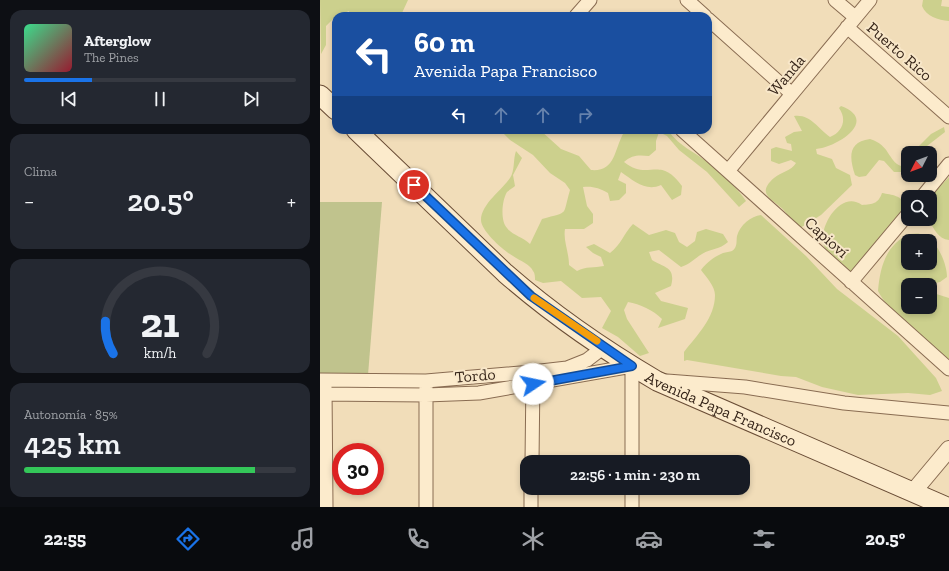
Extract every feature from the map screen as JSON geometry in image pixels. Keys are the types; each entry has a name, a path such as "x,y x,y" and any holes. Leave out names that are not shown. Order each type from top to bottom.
{"main road":[{"path":"320,95 332,106"},
{"name":"Avenida Papa Francisco","path":"360,134 505,273 531,296 632,366 657,381 946,507"}],"street":[{"path":"580,12 590,0"},
{"path":"687,0 700,12"},
{"path":"835,0 855,17"},
{"name":"Wanda","path":"728,171 870,0"},
{"path":"712,23 792,94"},
{"name":"Puerto Rico","path":"847,27 949,116"},
{"name":"Capioví","path":"686,134 949,369"},
{"path":"928,190 949,164"},
{"path":"851,282 901,222"},
{"name":"Tordo","path":"323,394 426,395 479,393 567,368 587,360 604,347"},
{"path":"632,366 632,455"},
{"name":"Tordo","path":"323,380 426,381 533,378 632,366"},
{"path":"532,455 533,378"},
{"path":"323,380 326,507"},
{"path":"426,381 426,507"},
{"path":"657,381 745,387 844,403 949,413"},
{"path":"913,492 949,449"},
{"path":"531,495 531,507"},
{"path":"632,495 632,507"}],"green space":[{"path":"320,0 408,0 402,12 332,12 332,20 326,26 326,45 321,54"},
{"path":"923,0 942,0 941,6 949,7 949,21 941,20 929,15 922,6"},
{"path":"841,106 852,112 856,118 856,125 844,138 825,147 816,149 817,154 832,159 836,168 850,175 852,185 821,215 800,228 766,194 768,184 796,163 791,160 779,164 771,161 771,149 776,147 792,151 791,144 787,143 785,137 794,132 802,131 794,116 805,117 814,122 830,137 834,135 841,129 843,121 843,116 839,108"},
{"path":"944,127 945,132 927,146 919,146 931,134"},
{"path":"504,134 544,134 561,149 579,156 591,170 599,170 605,168 613,159 623,134 658,134 656,141 656,150 649,156 635,156 624,162 640,170 660,170 667,172 682,186 681,195 672,200 661,185 656,187 645,186 635,182 621,172 618,180 626,184 626,193 619,200 610,201 608,193 605,191 593,187 583,187 587,206 593,214 593,223 584,229 565,229 565,242 569,265 577,271 580,269 604,266 601,257 586,247 594,244 610,253 614,250 633,224 649,235 666,230 675,233 679,242 687,247 695,241 697,232 706,229 723,234 728,242 702,254 681,267 659,250 649,252 652,260 668,269 672,275 671,286 655,293 661,301 688,308 685,319 658,328 662,319 646,308 628,302 624,310 627,319 649,353 640,356 618,337 602,328 611,311 601,297 582,298 561,281 543,283 535,280 535,275 530,266 504,250 485,230 481,220 482,214 488,203 512,175 516,151 522,158 513,175 515,186 507,192 502,210 503,221 509,230 530,244 542,219 564,212 565,209 570,190 565,183 550,173 533,155 510,140"},
{"path":"663,134 671,134 678,141 708,162 746,201 739,207 707,172 679,150 667,136"},
{"path":"870,139 881,145 893,161 901,166 901,172 894,172 884,161 879,160 866,176 859,177 855,175 851,156 852,151 858,143"},
{"path":"949,177 949,240 939,236 933,226 937,226 937,190"},
{"path":"882,193 899,198 901,199 901,211 854,275 834,260 825,248 823,233 826,223 831,214 845,202 853,201 862,205 872,204 879,199"},
{"path":"320,202 382,202 368,375 320,374"},
{"path":"761,215 806,256 837,289 898,336 936,378 942,391 930,395 908,393 858,395 822,387 796,377 781,376 687,360 684,361 684,352 700,333 709,319 714,303 714,288 701,270 714,258 734,249 736,246 738,232 743,225 753,217"},
{"path":"901,239 901,270 937,270 937,246 940,251 947,277 937,283 937,278 901,278 901,314 937,314 937,294 949,298 949,359 931,347 910,329 890,308 878,291 880,273 886,257 895,244"}],"slow traffic":[{"path":"534,298 597,341"}],"route":[{"path":"414,185 505,273 531,296 632,366 533,384"}]}
